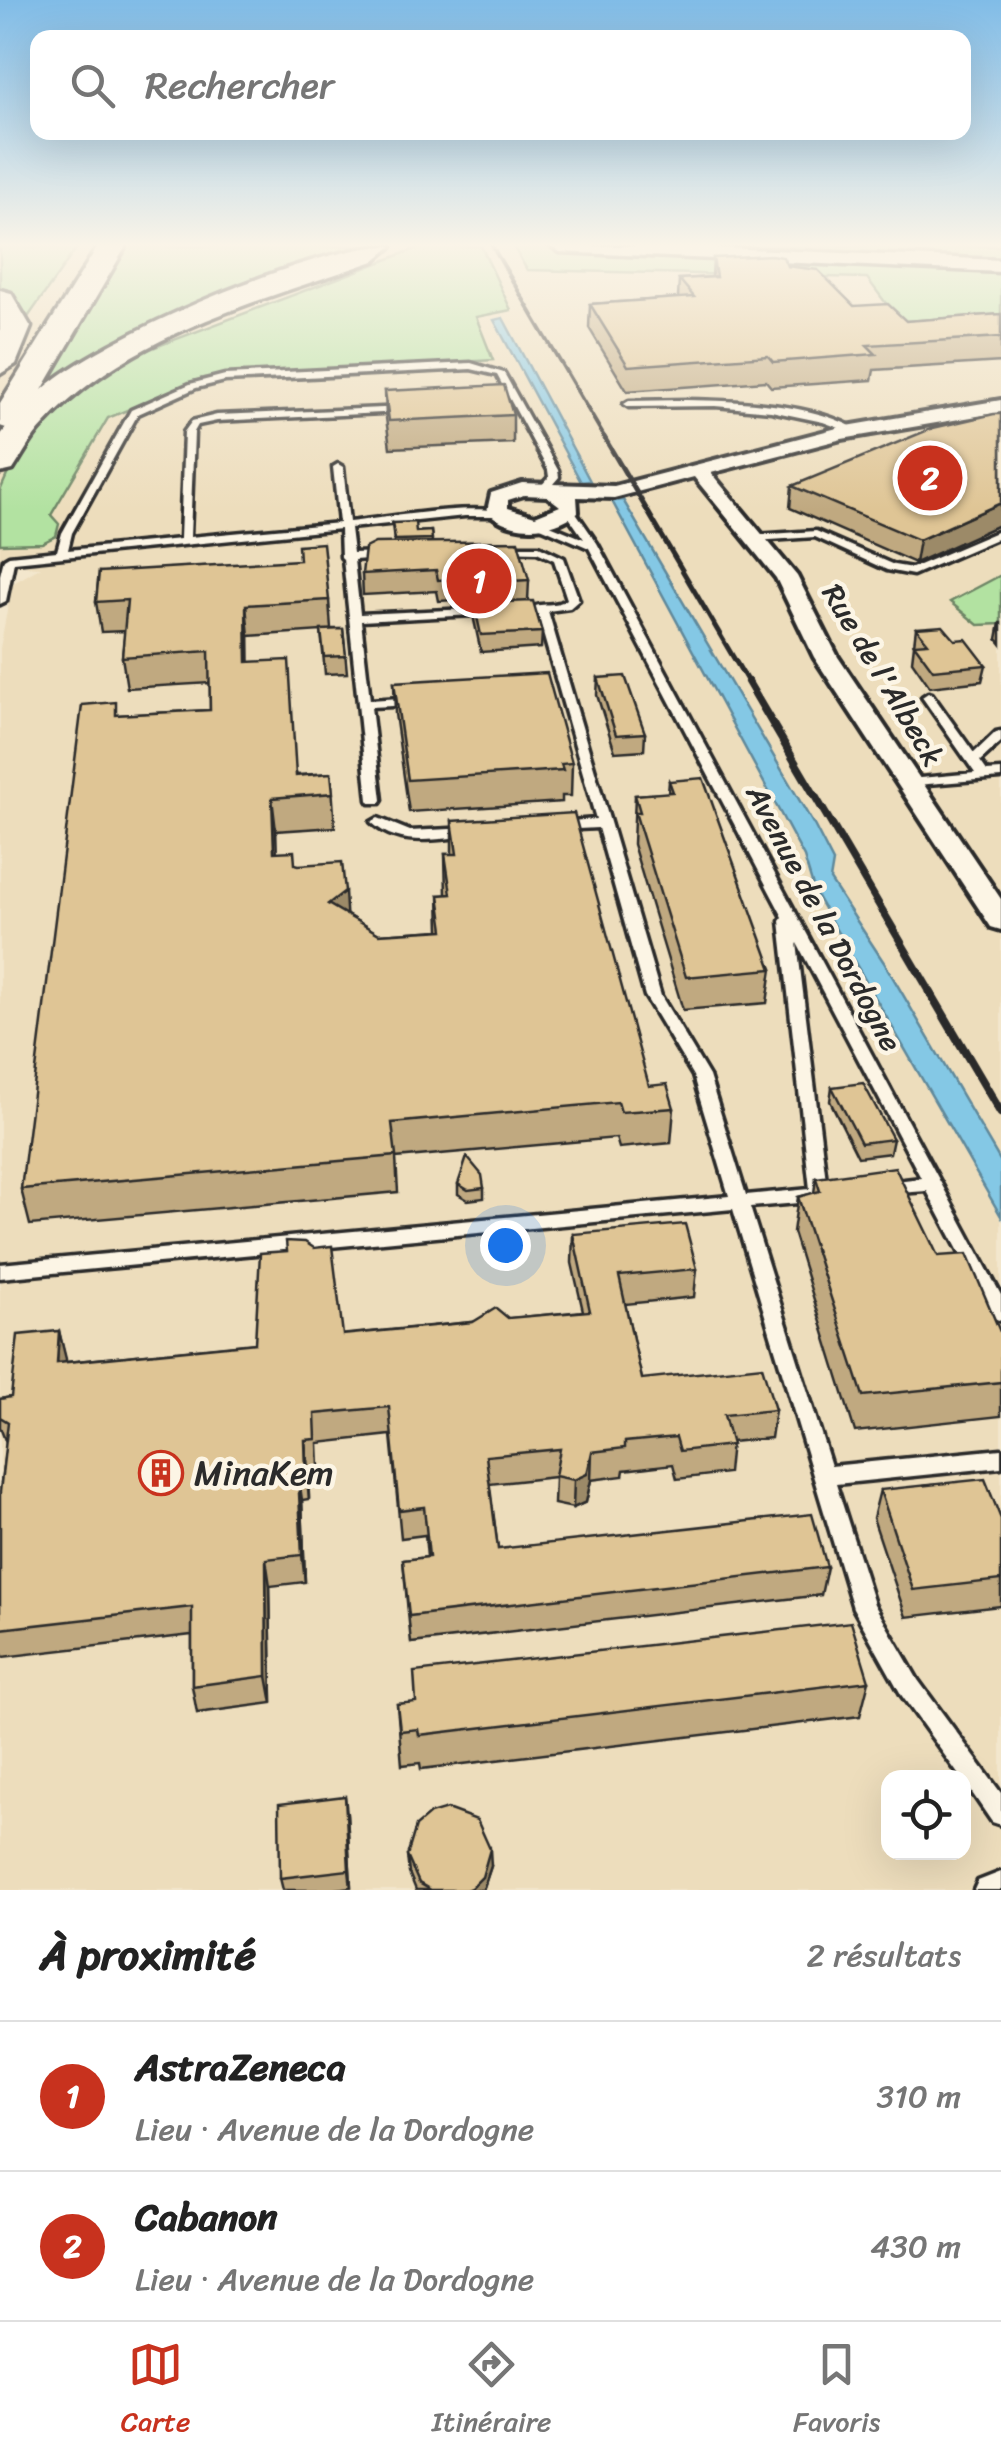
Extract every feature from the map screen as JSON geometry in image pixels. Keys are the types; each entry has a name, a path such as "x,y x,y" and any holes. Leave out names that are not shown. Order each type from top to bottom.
{"highway":[{"path":"0,364 12,334"},
{"path":"0,384 33,334"},
{"path":"0,434 55,334"},
{"path":"0,462 39,408 110,358 157,334"},
{"path":"110,358 172,334"}],"street":[{"path":"614,492 547,490 504,494 494,502 499,514 534,522 558,518 570,509 614,492 853,430 1001,406"},
{"name":"Rue de l'Albeck","path":"698,470 789,582 826,657 1001,920"},
{"path":"547,490 566,497 570,509"}],"lane":[{"path":"62,554 68,533 130,416 148,403 200,383 244,376 478,366 500,372 554,474 547,490"},
{"path":"498,405 517,404"},
{"path":"629,404 763,407 821,418 853,430"},
{"path":"184,541 189,432 195,423 212,418 423,408"},
{"path":"338,467 375,800"},
{"name":"Avenue de la Dordogne","path":"570,509 1001,1313"},
{"path":"0,601 8,559 465,512 499,514"},
{"path":"534,522 574,536 595,552"},
{"path":"754,538 816,534 892,568 913,572 1001,533"},
{"path":"484,550 534,548 556,555 573,600 524,610"},
{"path":"346,557 405,554"},
{"path":"542,609 653,996 702,1076 872,1627 910,1688 1001,1813"},
{"path":"354,618 505,611"},
{"path":"548,692 566,692"},
{"path":"928,696 984,776"},
{"path":"364,704 438,699"},
{"path":"974,760 1001,735"},
{"path":"910,783 1001,774"},
{"path":"378,822 388,830 410,835 486,831"},
{"path":"545,827 604,823"},
{"path":"786,912 838,1193"},
{"path":"0,1270 932,1184"},
{"path":"823,1476 1001,1458"},
{"path":"987,1890 1001,1884"}],"shaded area":[{"path":"0,334 1001,334 1001,1890 0,1890 0,648 12,584 41,567 0,565"}],"green space":[{"path":"73,334 161,334 44,393 37,390"},
{"path":"189,334 483,334 493,360 203,378 108,418 51,515 59,524 56,536 42,543 0,544 0,491 22,441 41,418 126,358"},
{"path":"1001,575 1001,624 978,625 950,602"}],"water":[{"path":"502,334 512,334 590,481 581,482"},
{"path":"623,500 814,825 833,862 830,880 885,964 1001,1162 1001,1216 815,893 804,857 612,501"}],"building":[{"path":"609,334 1001,334 867,345 876,354 773,362 768,356 628,366"},
{"path":"504,385 513,415 389,421 385,391"},
{"path":"1001,414 1001,503 919,540 792,486 933,428"},
{"path":"415,522 416,532 431,531 432,539 395,540 392,523"},
{"path":"518,541 529,580 438,580 436,570 362,574 365,548 375,543"},
{"path":"323,543 329,600 246,605 247,662 289,660 296,776 331,773 333,793 272,798 274,852 294,851 295,864 299,865 342,862 345,891 328,904 379,934 444,930 439,895 451,894 445,854 457,854 452,821 574,813 649,1086 667,1084 674,1108 621,1112 618,1102 392,1123 396,1156 21,1189 82,705 116,702 116,715 210,710 209,651 122,657 127,600 96,602 99,572 299,560 298,545"},
{"path":"533,601 542,632 481,635 474,603"},
{"path":"943,626 955,640 966,639 986,665 933,670 914,644 928,643 916,628"},
{"path":"343,629 346,656 324,657 321,630"},
{"path":"547,673 572,763 561,764 563,770 408,780 394,682"},
{"path":"625,676 645,733 616,735 598,678"},
{"path":"703,778 772,969 686,977 635,812 640,812 635,795 673,792 669,781"},
{"path":"863,1083 893,1139 861,1143 832,1087"},
{"path":"467,1157 482,1175 484,1188 468,1190 458,1184"},
{"path":"895,1167 938,1256 967,1254 1001,1334 1001,1382 863,1396 798,1197 820,1191 816,1178"},
{"path":"685,1224 697,1269 619,1276 642,1379 762,1366 775,1410 724,1415 732,1445 680,1451 676,1437 625,1442 625,1448 592,1452 587,1474 574,1480 555,1476 560,1449 486,1456 498,1549 812,1514 827,1567 409,1616 403,1560 429,1557 424,1507 399,1510 389,1407 315,1414 316,1439 305,1440 306,1471 298,1472 302,1555 266,1559 267,1676 192,1686 192,1607 0,1629 0,1492 8,1422 0,1417 0,1399 11,1397 18,1335 59,1331 57,1363 255,1343 260,1253 287,1251 286,1241 305,1242 314,1248 332,1246 343,1335 473,1322 496,1308 508,1318 590,1311 573,1234"},
{"path":"985,1479 1001,1519 1001,1580 913,1590 880,1490"},
{"path":"851,1622 869,1681 419,1735 418,1729 400,1731 397,1704 416,1702 414,1672"},
{"path":"345,1796 349,1870 280,1878 279,1804"},
{"path":"447,1809 477,1820 490,1849 482,1877 466,1890 431,1890 419,1883 407,1856 416,1826 430,1814"}],"railway":[{"path":"544,334 606,440"},
{"path":"604,437 749,684"},
{"path":"748,682 932,995"},
{"path":"930,992 1001,1113"}],"place":[{"name":"Cabanon","path":"930,478"},
{"name":"AstraZeneca","path":"479,581"},
{"name":"MinaKem","path":"161,1473"}]}
